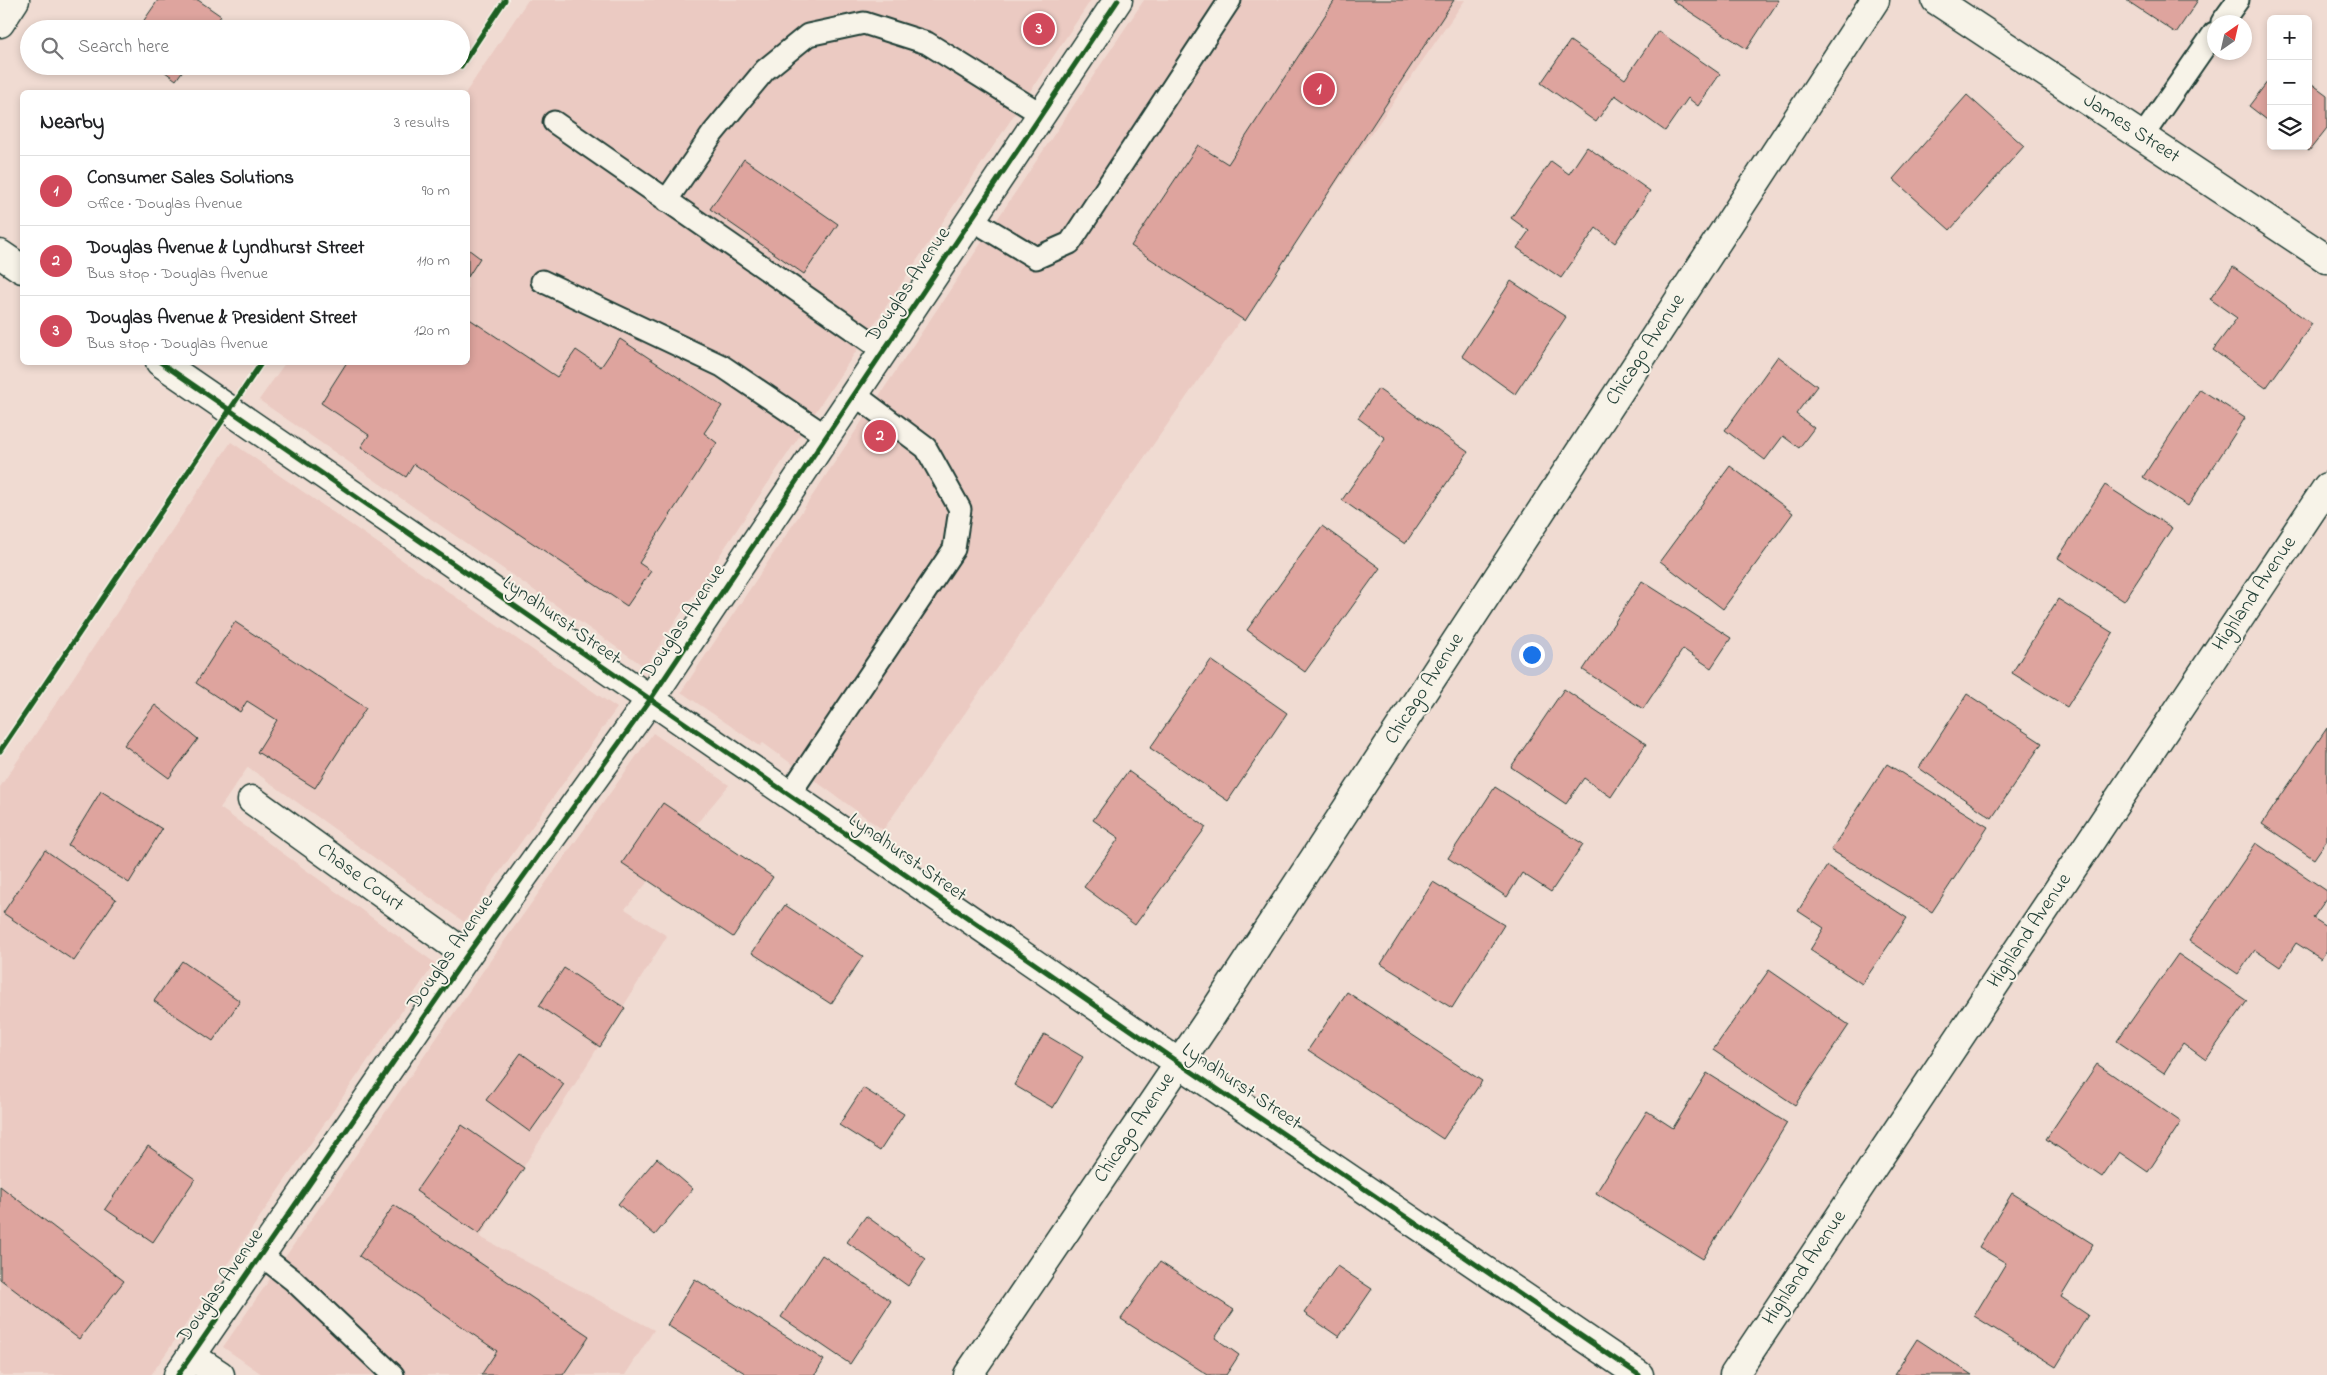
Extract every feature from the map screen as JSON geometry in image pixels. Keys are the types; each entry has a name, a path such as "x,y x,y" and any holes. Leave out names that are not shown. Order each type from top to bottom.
{"street":[{"path":"0,23 16,0"},
{"name":"Douglas Avenue","path":"184,1365 467,955 650,700 1118,0"},
{"name":"Chicago Avenue","path":"968,1375 1179,1064 1875,0"},
{"name":"James Street","path":"1936,0 2327,258"},
{"path":"0,254 20,268"},
{"name":"Lyndhurst Street","path":"164,365 1179,1064 1640,1375"},
{"name":"Highland Avenue","path":"1734,1375 2327,487"},
{"name":"Chase Court","path":"252,800 467,955"},
{"path":"184,1365 220,1375"}],"lane":[{"path":"971,219 1036,258 1070,243 1230,0"},
{"path":"2227,15 2238,0"},
{"path":"666,201 714,133 765,70 808,34 864,23 926,43 1041,114"},
{"path":"2142,137 2207,43"},
{"path":"554,122 884,351"},
{"path":"542,281 722,366 826,436"},
{"path":"789,795 954,549 958,525 960,509 926,448 854,394"},
{"path":"260,1255 293,1280 394,1375"}],"shaded area":[{"path":"528,0 1091,0 645,667 259,400 284,365 470,365 470,90 467,90"},
{"path":"1144,0 1465,0 883,830 763,743 760,746 681,692"},
{"path":"231,442 617,708 464,922 248,767 220,808 435,963 151,1375 0,1375 0,787"},
{"path":"653,733 729,785 625,909 667,936 480,1237 654,1330 625,1375 263,1375 223,1347 485,968"}],"building":[{"path":"158,0 198,0 221,16 218,20 144,20"},
{"path":"1335,0 1454,0 1245,321 1131,246 1198,145 1228,164"},
{"path":"1672,0 1779,0 1747,49"},
{"path":"2126,0 2198,0 2176,33"},
{"path":"1658,31 1720,74 1698,106 1688,98 1665,131 1615,95 1596,122 1541,83 1570,41 1625,79"},
{"path":"169,75 180,75 176,80"},
{"path":"2267,82 2267,120 2249,106"},
{"path":"2312,84 2327,95 2327,128 2312,147"},
{"path":"1967,95 2024,146 1950,230 1893,179"},
{"path":"1587,147 1650,191 1615,243 1596,228 1561,278 1517,248 1529,231 1511,218 1551,161 1569,174"},
{"path":"744,159 838,224 804,274 710,209"},
{"path":"470,250 480,258 470,274"},
{"path":"2233,267 2312,324 2266,388 2213,350 2237,318 2210,299"},
{"path":"1511,281 1566,317 1515,394 1462,356"},
{"path":"470,319 557,377 576,350 601,367 620,339 722,406 704,433 717,443 639,563 651,571 627,606 414,464 406,477 361,447 369,435 321,403 345,365 470,365"},
{"path":"1778,356 1817,386 1796,414 1814,428 1799,448 1783,436 1765,460 1725,430"},
{"path":"1378,389 1468,452 1405,544 1342,500 1385,438 1358,418"},
{"path":"2200,389 2245,418 2188,506 2143,477"},
{"path":"1730,466 1793,513 1723,609 1660,561"},
{"path":"2105,485 2172,528 2124,601 2058,558"},
{"path":"1322,526 1380,568 1305,672 1247,630"},
{"path":"1642,581 1731,638 1711,668 1683,649 1643,709 1583,670"},
{"path":"2058,599 2113,633 2067,707 2012,673"},
{"path":"235,622 366,708 315,788 257,752 277,720 247,701 240,712 196,683"},
{"path":"1211,660 1287,713 1228,801 1150,748"},
{"path":"1564,689 1646,744 1611,797 1584,778 1566,804 1511,767"},
{"path":"1967,694 2042,743 1992,818 1919,768"},
{"path":"155,705 198,739 169,778 124,745"},
{"path":"2327,728 2327,840 2314,859 2262,824"},
{"path":"1887,764 1988,827 1932,912 1831,850"},
{"path":"1128,771 1206,827 1135,925 1084,887 1119,838 1093,820"},
{"path":"1495,787 1583,844 1551,892 1522,873 1507,897 1448,858"},
{"path":"101,791 162,829 129,883 68,845"},
{"path":"663,803 773,877 733,937 622,863"},
{"path":"2256,843 2327,891 2327,898 2313,918 2327,927 2327,950 2321,959 2296,943 2280,967 2255,950 2238,974 2189,941"},
{"path":"45,850 116,899 74,961 3,913"},
{"path":"1827,866 1907,918 1862,984 1810,950 1824,928 1798,911"},
{"path":"1433,882 1504,925 1452,1008 1381,964"},
{"path":"785,905 863,956 831,1004 752,953"},
{"path":"2178,954 2247,1001 2206,1060 2183,1043 2164,1073 2117,1041"},
{"path":"182,961 240,1001 213,1041 154,1001"},
{"path":"564,968 625,1008 600,1047 539,1006"},
{"path":"1769,970 1849,1025 1795,1105 1713,1050"},
{"path":"1347,992 1482,1081 1443,1139 1308,1050"},
{"path":"1044,1034 1083,1057 1053,1108 1014,1085"},
{"path":"521,1053 564,1084 530,1132 486,1100"},
{"path":"2097,1064 2181,1122 2148,1172 2119,1152 2102,1177 2046,1139"},
{"path":"1707,1073 1787,1123 1703,1259 1596,1193 1647,1111 1673,1128"},
{"path":"863,1088 904,1114 880,1151 839,1125"},
{"path":"462,1125 524,1168 479,1234 416,1191"},
{"path":"148,1146 195,1179 153,1242 105,1209"},
{"path":"657,1158 693,1189 655,1235 618,1204"},
{"path":"0,1186 124,1281 79,1339 0,1279"},
{"path":"2012,1193 2093,1244 2061,1297 2088,1315 2056,1367 1974,1316 2006,1263 1979,1247"},
{"path":"394,1205 589,1336 563,1375 481,1375 497,1351 359,1256"},
{"path":"866,1216 926,1259 908,1286 847,1242"},
{"path":"822,1255 891,1301 850,1364 781,1317"},
{"path":"1160,1262 1234,1310 1215,1338 1239,1355 1226,1375 1208,1375 1121,1319"},
{"path":"1337,1266 1372,1289 1339,1337 1304,1313"},
{"path":"695,1279 824,1360 815,1375 748,1375 667,1325"},
{"path":"1917,1339 1972,1375 1894,1375"}],"cycle path":[{"path":"470,52 505,0"},
{"path":"178,1375 467,955 650,700 1118,0"},
{"path":"164,365 1179,1063 1639,1375"},
{"path":"0,751 260,365"}],"place":[{"name":"Douglas Avenue & President Street","path":"1039,29"},
{"name":"Consumer Sales Solutions","path":"1319,89"},
{"name":"Douglas Avenue & Lyndhurst Street","path":"880,436"}]}
